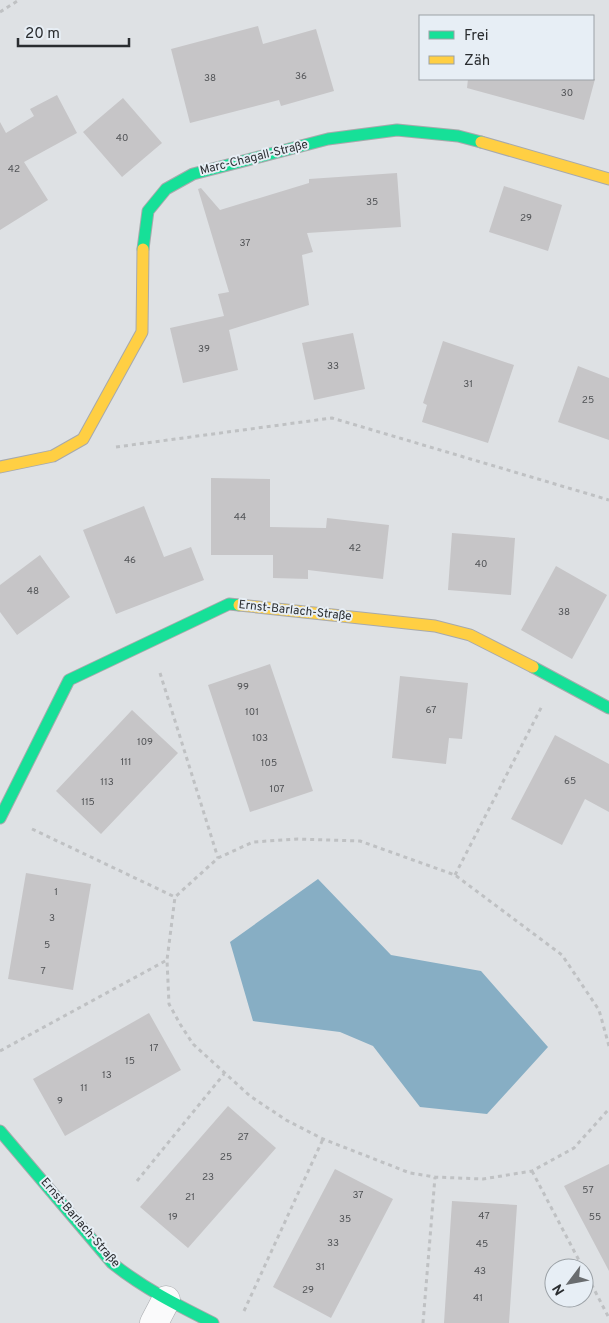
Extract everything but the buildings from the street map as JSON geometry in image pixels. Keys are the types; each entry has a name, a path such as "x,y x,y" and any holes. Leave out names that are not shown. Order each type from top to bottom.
{"street":[{"name":"Marc-Chagall-Straße","path":"0,467 53,456 83,439 142,332 143,250 148,211 166,188 193,174 328,139 397,130 458,136 609,179"},
{"name":"Ernst-Barlach-Straße","path":"1,815 69,680 228,604 435,626 470,635 556,678 609,708"},
{"name":"Ernst-Barlach-Straße","path":"3,1140 112,1263 133,1280 160,1311 213,1323"}],"path":[{"path":"0,12 19,0"},
{"path":"111,448 332,418 609,500"},
{"path":"150,641 218,858"},
{"path":"454,875 556,678"},
{"path":"1,815 174,897"},
{"path":"609,1046 599,1010 562,955 454,875 360,841 298,839 253,842 218,858 174,897 166,960 169,1004 193,1044 250,1096 286,1120 323,1139 410,1173 435,1177 483,1179 532,1170 574,1148 609,1109"},
{"path":"0,1051 166,960"},
{"path":"137,1181 224,1074"},
{"path":"242,1314 323,1139"},
{"path":"532,1170 578,1258"},
{"path":"423,1323 435,1177"},
{"path":"594,1289 609,1318"}],"water":[{"path":"318,879 391,955 481,971 548,1047 487,1114 420,1107 373,1046 340,1032 253,1021 230,942"}],"traffic: fast":[{"path":"143,249 148,211 166,189 193,174 328,139 397,130 458,136 481,142"},
{"path":"0,818 69,680 229,604 239,605"},
{"path":"533,667 609,708"},
{"path":"0,1131 112,1263 173,1303 213,1323"}],"traffic: slow":[{"path":"481,142 609,179"},
{"path":"0,467 53,456 83,439 142,332 143,249"},
{"path":"239,605 435,626 470,635 533,667"}]}
